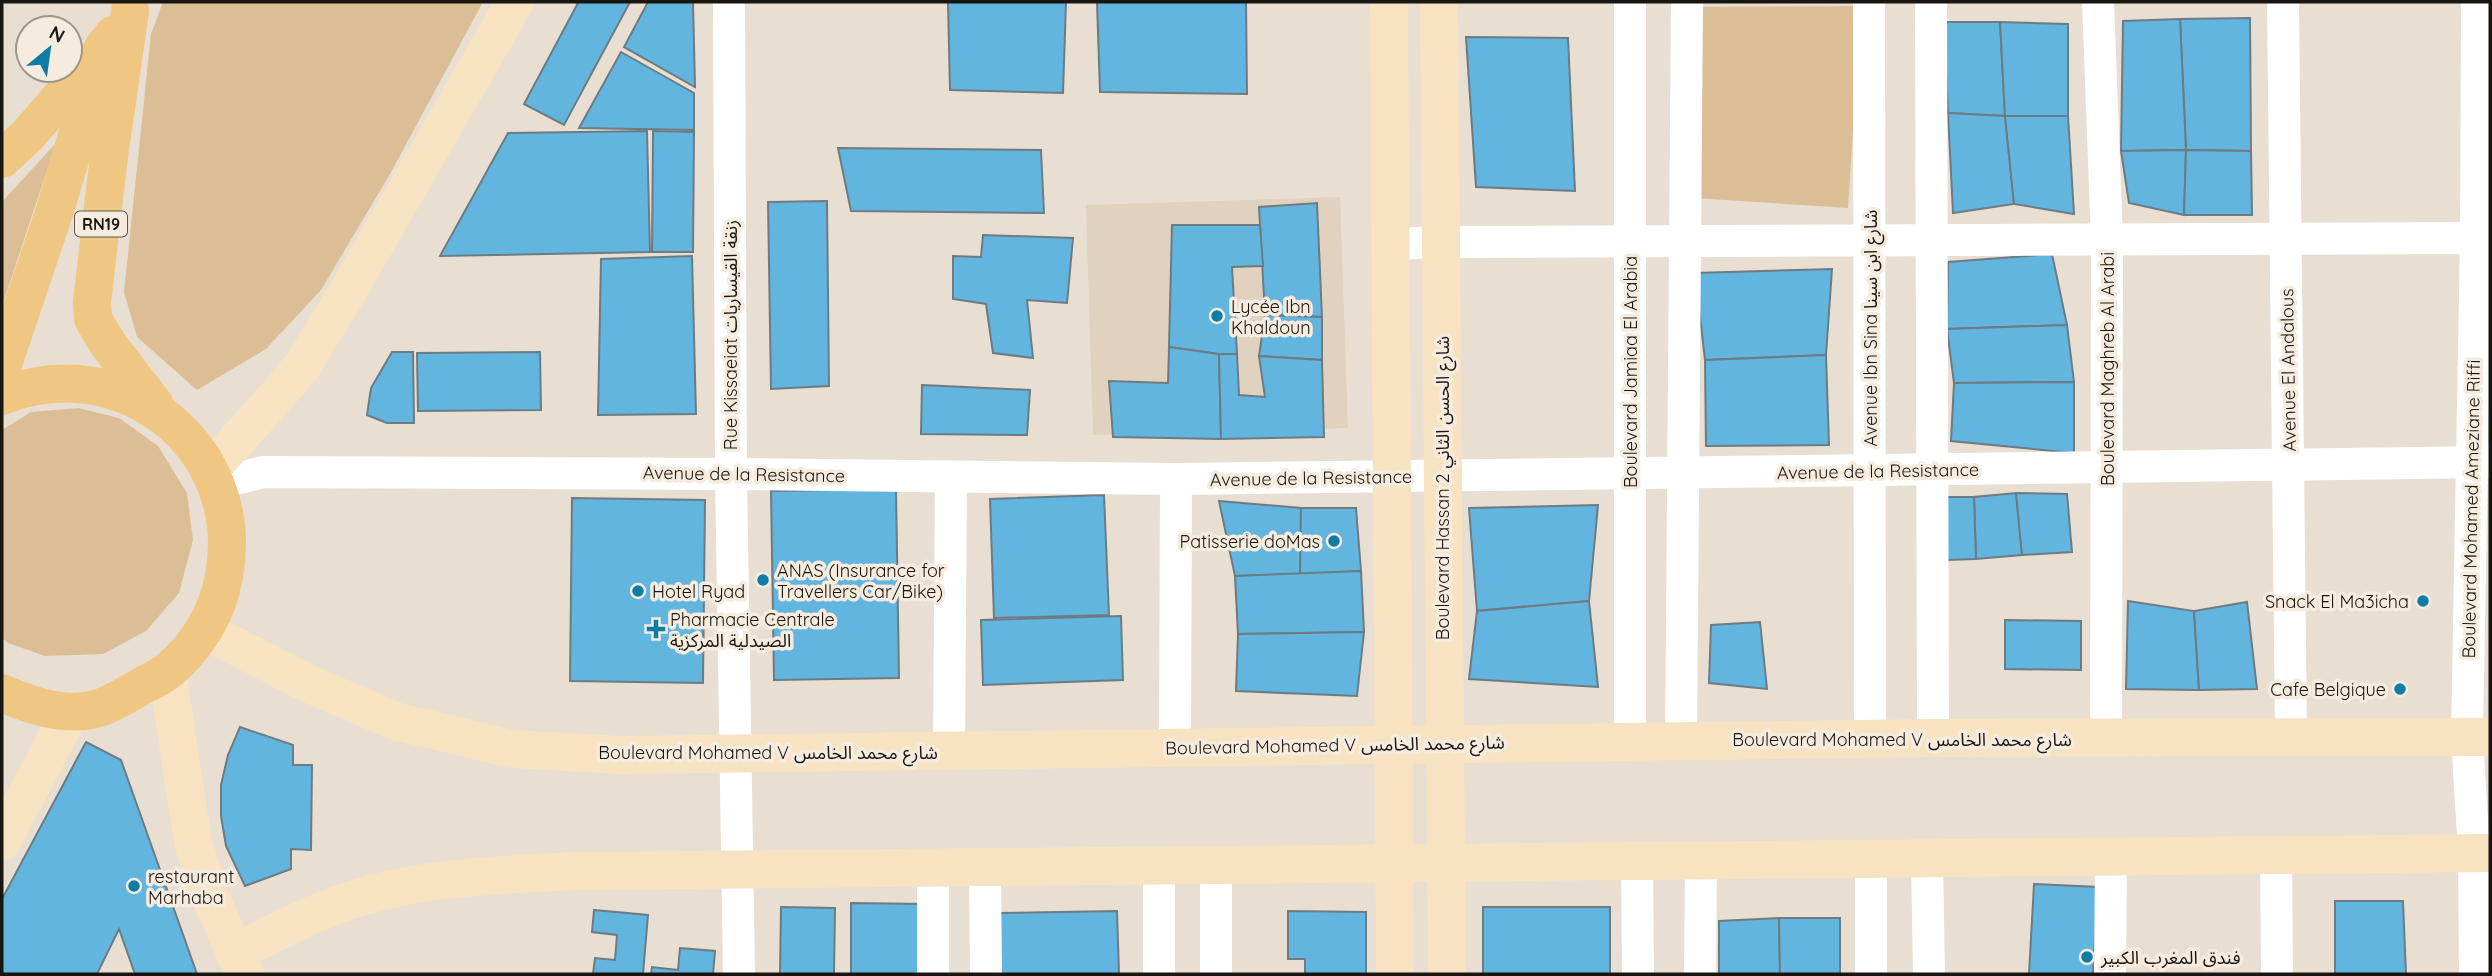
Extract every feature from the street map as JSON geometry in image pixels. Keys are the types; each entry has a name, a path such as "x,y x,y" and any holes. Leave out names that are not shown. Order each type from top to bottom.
{"main road":[{"name":"RN19","path":"2,159 27,136 74,84 133,6"},
{"name":"RN19","path":"2,693 70,713 99,708 167,672 188,653 204,630 221,596 228,559 227,521 213,477 190,440 163,415 108,344 93,319 108,169 133,6"},
{"name":"RN19","path":"2,367 55,210 103,48"},
{"name":"RN19","path":"2,396 49,383 79,383 109,388 137,399 163,415"}],"street":[{"path":"213,477 304,363 515,2"},
{"name":"Rue Kissaeiat زنقة القيساريات","path":"729,2 731,474 737,870"},
{"path":"1389,2 1395,974"},
{"name":"Boulevard Hassan 2 شارع الحسن الثاني","path":"1439,2 1447,974"},
{"name":"Boulevard Jamiaa El Arabia","path":"1630,2 1630,741"},
{"path":"1681,741 1687,2"},
{"name":"Avenue Ibn Sina شارع ابن سينا","path":"1868,2 1870,738"},
{"path":"1931,2 1933,738"},
{"name":"Boulevard Maghreb Al Arabi","path":"2098,2 2107,240 2106,737"},
{"name":"Avenue El Andalous","path":"2283,2 2291,737"},
{"name":"Boulevard Mohamed Ameziane Riffi","path":"2475,974 2482,853 2479,737 2483,238 2477,2"},
{"path":"1390,244 2483,238"},
{"name":"Avenue de la Resistance","path":"213,477 263,472 1176,479 2289,466 2481,461"},
{"path":"948,750 951,477"},
{"path":"1175,747 1176,479"},
{"name":"Boulevard Mohamed V شارع محمد الخامس","path":"204,630 262,662 348,703 395,721 512,749 621,755 1870,738 2479,737"},
{"path":"167,672 193,842 208,892 240,964 323,910 374,893 422,883 577,871 2482,853"},
{"path":"2,841 70,713"},
{"path":"2276,854 2277,974"},
{"path":"2110,974 2111,856"},
{"path":"1871,858 1871,974"},
{"path":"1927,858 1929,974"},
{"path":"1700,974 1701,860"},
{"path":"1637,861 1638,974"},
{"path":"1159,865 1160,974"},
{"path":"1216,865 1216,974"},
{"path":"985,867 986,974"},
{"path":"933,868 933,974"},
{"path":"737,870 738,974"}],"shaded area":[{"path":"163,2 483,2 390,174 321,290 266,349 197,390 137,337 124,292 151,34"},
{"path":"1861,6 1848,208 1695,198 1692,7"},
{"path":"56,143 2,306 2,202"},
{"name":"Lycée Ibn Khaldoun","path":"1340,197 1348,428 1093,435 1086,205"},
{"path":"79,408 119,418 158,446 187,493 193,540 179,593 146,631 103,654 45,656 8,643 2,638 2,430 31,412"}],"building":[{"path":"575,2 630,2 564,125 524,104 578,3"},
{"path":"648,2 693,2 695,87 624,47"},
{"path":"948,2 1066,2 1063,93 950,90"},
{"path":"1097,2 1246,2 1247,94 1100,92"},
{"path":"2250,18 2251,151 2186,150 2180,19"},
{"path":"2180,19 2186,150 2121,151 2123,21"},
{"path":"1944,22 2000,22 2005,116 1948,113"},
{"path":"2000,22 2068,24 2068,116 2005,116"},
{"path":"1466,37 1568,38 1575,191 1476,187"},
{"path":"621,52 694,93 694,130 579,128"},
{"path":"1948,113 2005,116 2014,204 1953,213"},
{"path":"2005,116 2068,116 2074,214 2014,204"},
{"path":"647,131 650,252 440,256 508,133"},
{"path":"653,131 694,132 693,252 652,252"},
{"path":"838,148 1041,150 1044,213 851,211"},
{"path":"2186,150 2184,215 2129,203 2121,151"},
{"path":"2186,150 2251,151 2252,215 2184,215"},
{"path":"827,201 829,386 771,389 768,202"},
{"path":"1317,203 1322,317 1265,315 1259,207"},
{"path":"1172,225 1260,225 1263,266 1232,267 1237,354 1169,347"},
{"path":"983,235 1073,238 1067,303 1027,300 1033,358 993,353 986,304 953,299 953,256 981,257"},
{"path":"2052,254 2067,325 1947,329 1948,262"},
{"path":"692,256 696,414 598,415 601,259"},
{"path":"1832,269 1826,355 1705,360 1695,273"},
{"path":"1265,315 1322,317 1322,360 1259,356"},
{"path":"2067,325 2074,382 1954,383 1947,329"},
{"path":"1169,347 1219,354 1221,439 1113,437 1109,381 1168,383"},
{"path":"392,352 413,352 414,423 387,423 367,415 371,388"},
{"path":"540,352 541,410 418,411 417,353"},
{"path":"1219,354 1237,354 1239,395 1265,397 1259,356 1322,360 1324,437 1221,439"},
{"path":"1826,355 1829,445 1706,446 1705,360"},
{"path":"2074,382 2074,453 1951,441 1954,383"},
{"path":"922,385 1030,390 1027,435 921,434"},
{"path":"896,489 899,678 774,680 771,491"},
{"path":"2016,493 2022,555 1976,559 1974,497"},
{"path":"2016,493 2067,494 2072,552 2022,555"},
{"path":"1104,495 1109,615 994,618 990,499"},
{"path":"1939,497 1974,497 1976,559 1946,560"},
{"name":"Hotel Ryad","path":"572,498 705,500 703,683 570,681"},
{"path":"1219,501 1301,508 1300,574 1235,576"},
{"path":"1598,505 1589,601 1477,611 1469,508"},
{"path":"1301,508 1356,508 1361,571 1300,574"},
{"path":"1361,571 1364,632 1238,634 1235,576"},
{"path":"1589,601 1598,687 1469,679 1477,611"},
{"path":"2128,601 2194,611 2199,690 2126,689"},
{"path":"2247,602 2257,689 2199,690 2194,611"},
{"path":"1121,616 1123,680 983,685 981,620"},
{"path":"2005,620 2081,621 2081,670 2005,669"},
{"path":"1760,622 1767,689 1709,683 1711,625"},
{"path":"1364,632 1357,696 1236,691 1238,634"},
{"path":"240,727 293,745 293,765 312,765 311,850 291,849 291,869 245,886 226,846 221,816 221,785 228,755"},
{"path":"86,742 121,760 197,974 135,974 119,929 97,974 2,974 2,899"},
{"path":"2034,884 2098,887 2093,974 2029,974"},
{"path":"2335,901 2403,901 2406,974 2335,974"},
{"path":"851,903 925,904 925,974 851,974"},
{"path":"781,907 835,908 834,974 780,974"},
{"path":"1483,907 1610,907 1610,974 1483,974"},
{"path":"594,910 648,915 643,974 593,974 595,958 615,960 617,935 592,932"},
{"path":"1117,911 1119,974 1001,974 1000,913"},
{"path":"1288,911 1366,912 1366,974 1305,974 1305,959 1288,959"},
{"path":"1779,918 1780,974 1719,974 1719,921"},
{"path":"1779,918 1840,918 1840,974 1780,974"},
{"path":"680,948 715,951 713,974 651,974 652,967 678,970"}],"place":[{"name":"Lycée Ibn Khaldoun","path":"1217,316"},
{"name":"Patisserie doMas","path":"1334,541"},
{"name":"ANAS (Insurance for Travellers Car/Bike)","path":"763,580"},
{"name":"Hotel Ryad","path":"638,591"},
{"name":"Snack El Ma3icha","path":"2423,601"},
{"name":"Pharmacie Centrale الصيدلية المركزية","path":"656,629"},
{"name":"Cafe Belgique","path":"2400,689"},
{"name":"restaurant Marhaba","path":"134,886"},
{"name":"فندق المغرب الكبير","path":"2087,957"}]}
